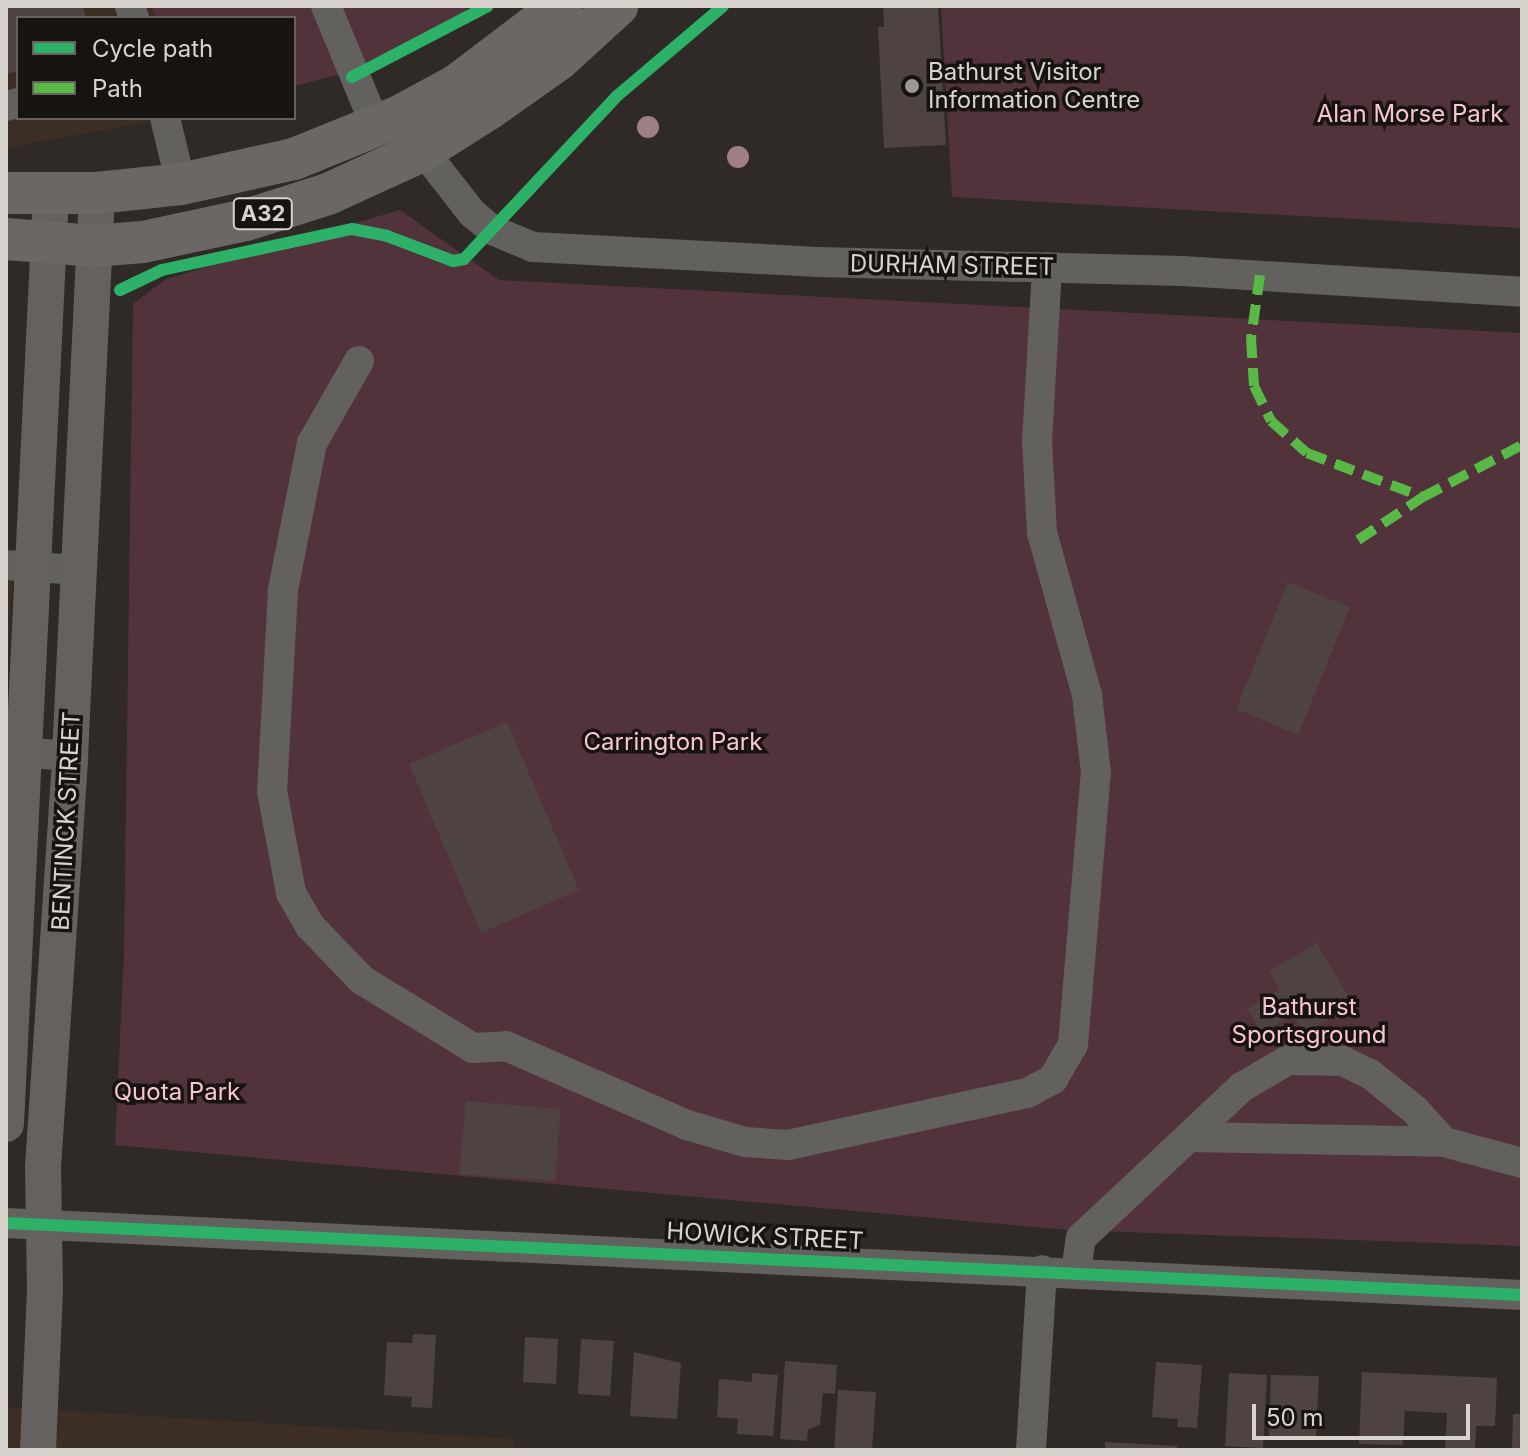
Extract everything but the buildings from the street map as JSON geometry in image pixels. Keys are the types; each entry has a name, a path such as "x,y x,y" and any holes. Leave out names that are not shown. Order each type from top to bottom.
{"highway":[{"name":"A32","path":"6,193 97,193 181,184 294,159 388,121 457,85 561,6"},
{"name":"A32","path":"6,239 94,246 143,242 246,220 328,194 422,151 559,59 617,6"}],"main road":[{"name":"BENTINCK STREET","path":"6,1124 19,566 51,193"},
{"name":"BENTINCK STREET","path":"38,1450 45,1291 43,1226 70,756 97,193"}],"street":[{"name":"DURHAM STREET","path":"326,6 388,121 422,151 472,213 492,230 533,247 1047,267 1522,292"},
{"path":"165,120 181,184"},
{"path":"359,361 312,443 283,590 272,791 291,893 310,926 362,980 473,1048 506,1046 698,1128 745,1142 788,1145 1027,1093 1053,1079 1073,1045 1096,773 1087,695 1042,533 1037,442 1047,267"},
{"path":"19,566 79,570"},
{"path":"15,752 70,756"},
{"path":"1076,1272 1081,1238 1263,1071 1288,1060 1314,1057 1343,1061 1370,1074 1415,1110 1444,1142"},
{"path":"1192,1137 1444,1142 1522,1163"},
{"name":"HOWICK STREET","path":"6,1223 1522,1295"},
{"path":"1031,1450 1042,1270"}],"shaded area":[{"path":"6,6 151,6 154,16 16,16 16,120 157,120 6,148"},
{"path":"6,550 14,551 6,706"},
{"path":"6,1407 514,1439 514,1450 6,1450"}],"green space":[{"path":"151,6 470,6 451,25 341,74 296,85 296,16 154,16"},
{"name":"Alan Morse Park","path":"941,6 1522,6 1522,228 952,197"},
{"name":"Carrington Park","path":"400,210 499,280 1522,333 1522,1246 1068,1230 115,1145 124,952 133,304 166,279"}],"marked path":[{"path":"1260,275 1251,338 1254,386 1271,421 1307,453 1423,497"},
{"path":"1358,540 1423,497 1522,445"}],"cycle path":[{"path":"352,77 488,6"},
{"path":"120,290 162,270 352,229 387,236 453,261 464,259 617,96 723,6"},
{"path":"6,1223 1522,1295"}],"place":[{"name":"Bathurst Visitor Information Centre","path":"912,86"}],"park label":[{"name":"Bathurst Sportsground","path":"1309,1021"},
{"name":"Quota Park","path":"177,1092"}]}
